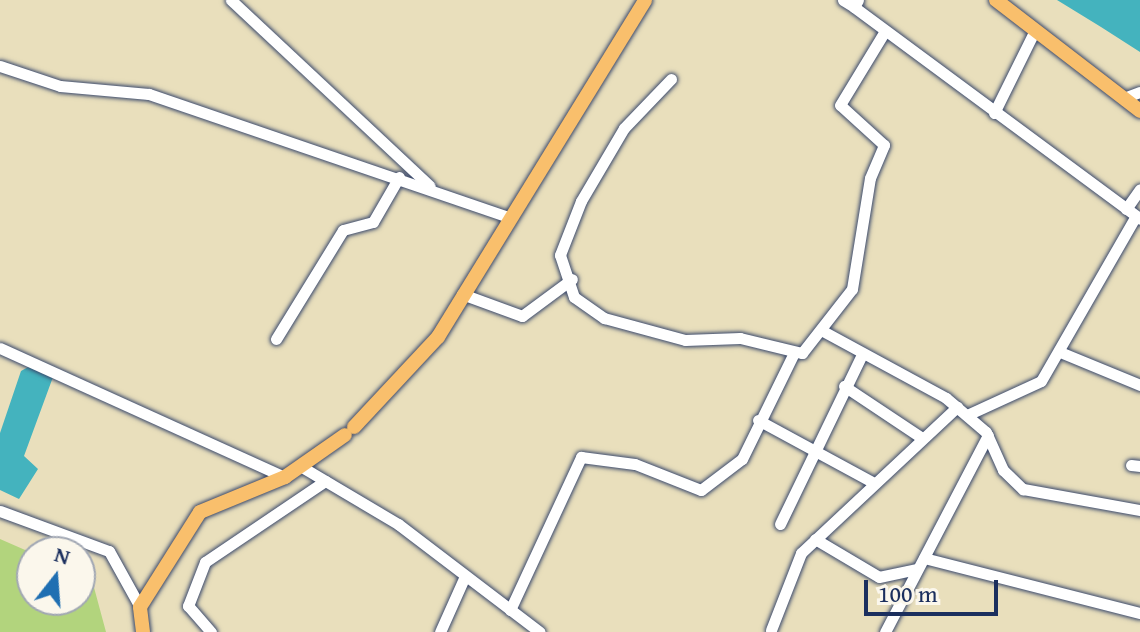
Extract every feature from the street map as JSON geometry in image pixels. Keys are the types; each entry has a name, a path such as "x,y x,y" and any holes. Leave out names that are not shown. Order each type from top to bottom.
{"main road":[{"path":"143,632 140,607 200,512 302,467 349,431 414,370 506,216 645,0"},
{"path":"996,0 1140,111"}],"street":[{"path":"231,0 433,189"},
{"path":"843,0 856,4 885,31 1138,218 1060,352 1034,387 967,415"},
{"path":"994,113 1035,30"},
{"path":"671,79 624,128 587,190 560,255 572,279 574,297 604,318 685,340 740,338 802,353 852,289 870,178 884,145 842,109 842,97 885,31"},
{"path":"0,66 60,86 149,94 506,216"},
{"path":"1124,98 1140,92"},
{"path":"276,339 343,230 373,222 399,177"},
{"path":"1126,209 1140,189"},
{"path":"462,294 522,316 572,279"},
{"path":"821,330 957,407 988,435 1003,470 1023,489 1140,510"},
{"path":"0,348 285,477"},
{"path":"1060,352 1140,385"},
{"path":"510,610 538,538 581,457 635,464 701,490 742,459 758,420 780,392 794,353"},
{"path":"780,524 813,448 862,354"},
{"path":"844,386 922,438"},
{"path":"771,630 796,562 815,539 872,482 957,407"},
{"path":"758,420 872,482"},
{"path":"885,632 988,435"},
{"path":"302,467 465,576 540,632"},
{"path":"211,632 188,606 205,562 325,481"},
{"path":"0,511 109,551 140,607"},
{"path":"815,539 879,577 917,569"},
{"path":"924,558 990,581 1140,613"},
{"path":"440,632 465,576"}],"green space":[{"path":"0,539 16,546 16,616 96,616 96,595 106,632 0,632"}],"water":[{"path":"1057,0 1140,0 1140,52 1101,27"},
{"path":"30,366 53,377 24,456 38,469 19,499 0,490 0,433 21,371"}]}
